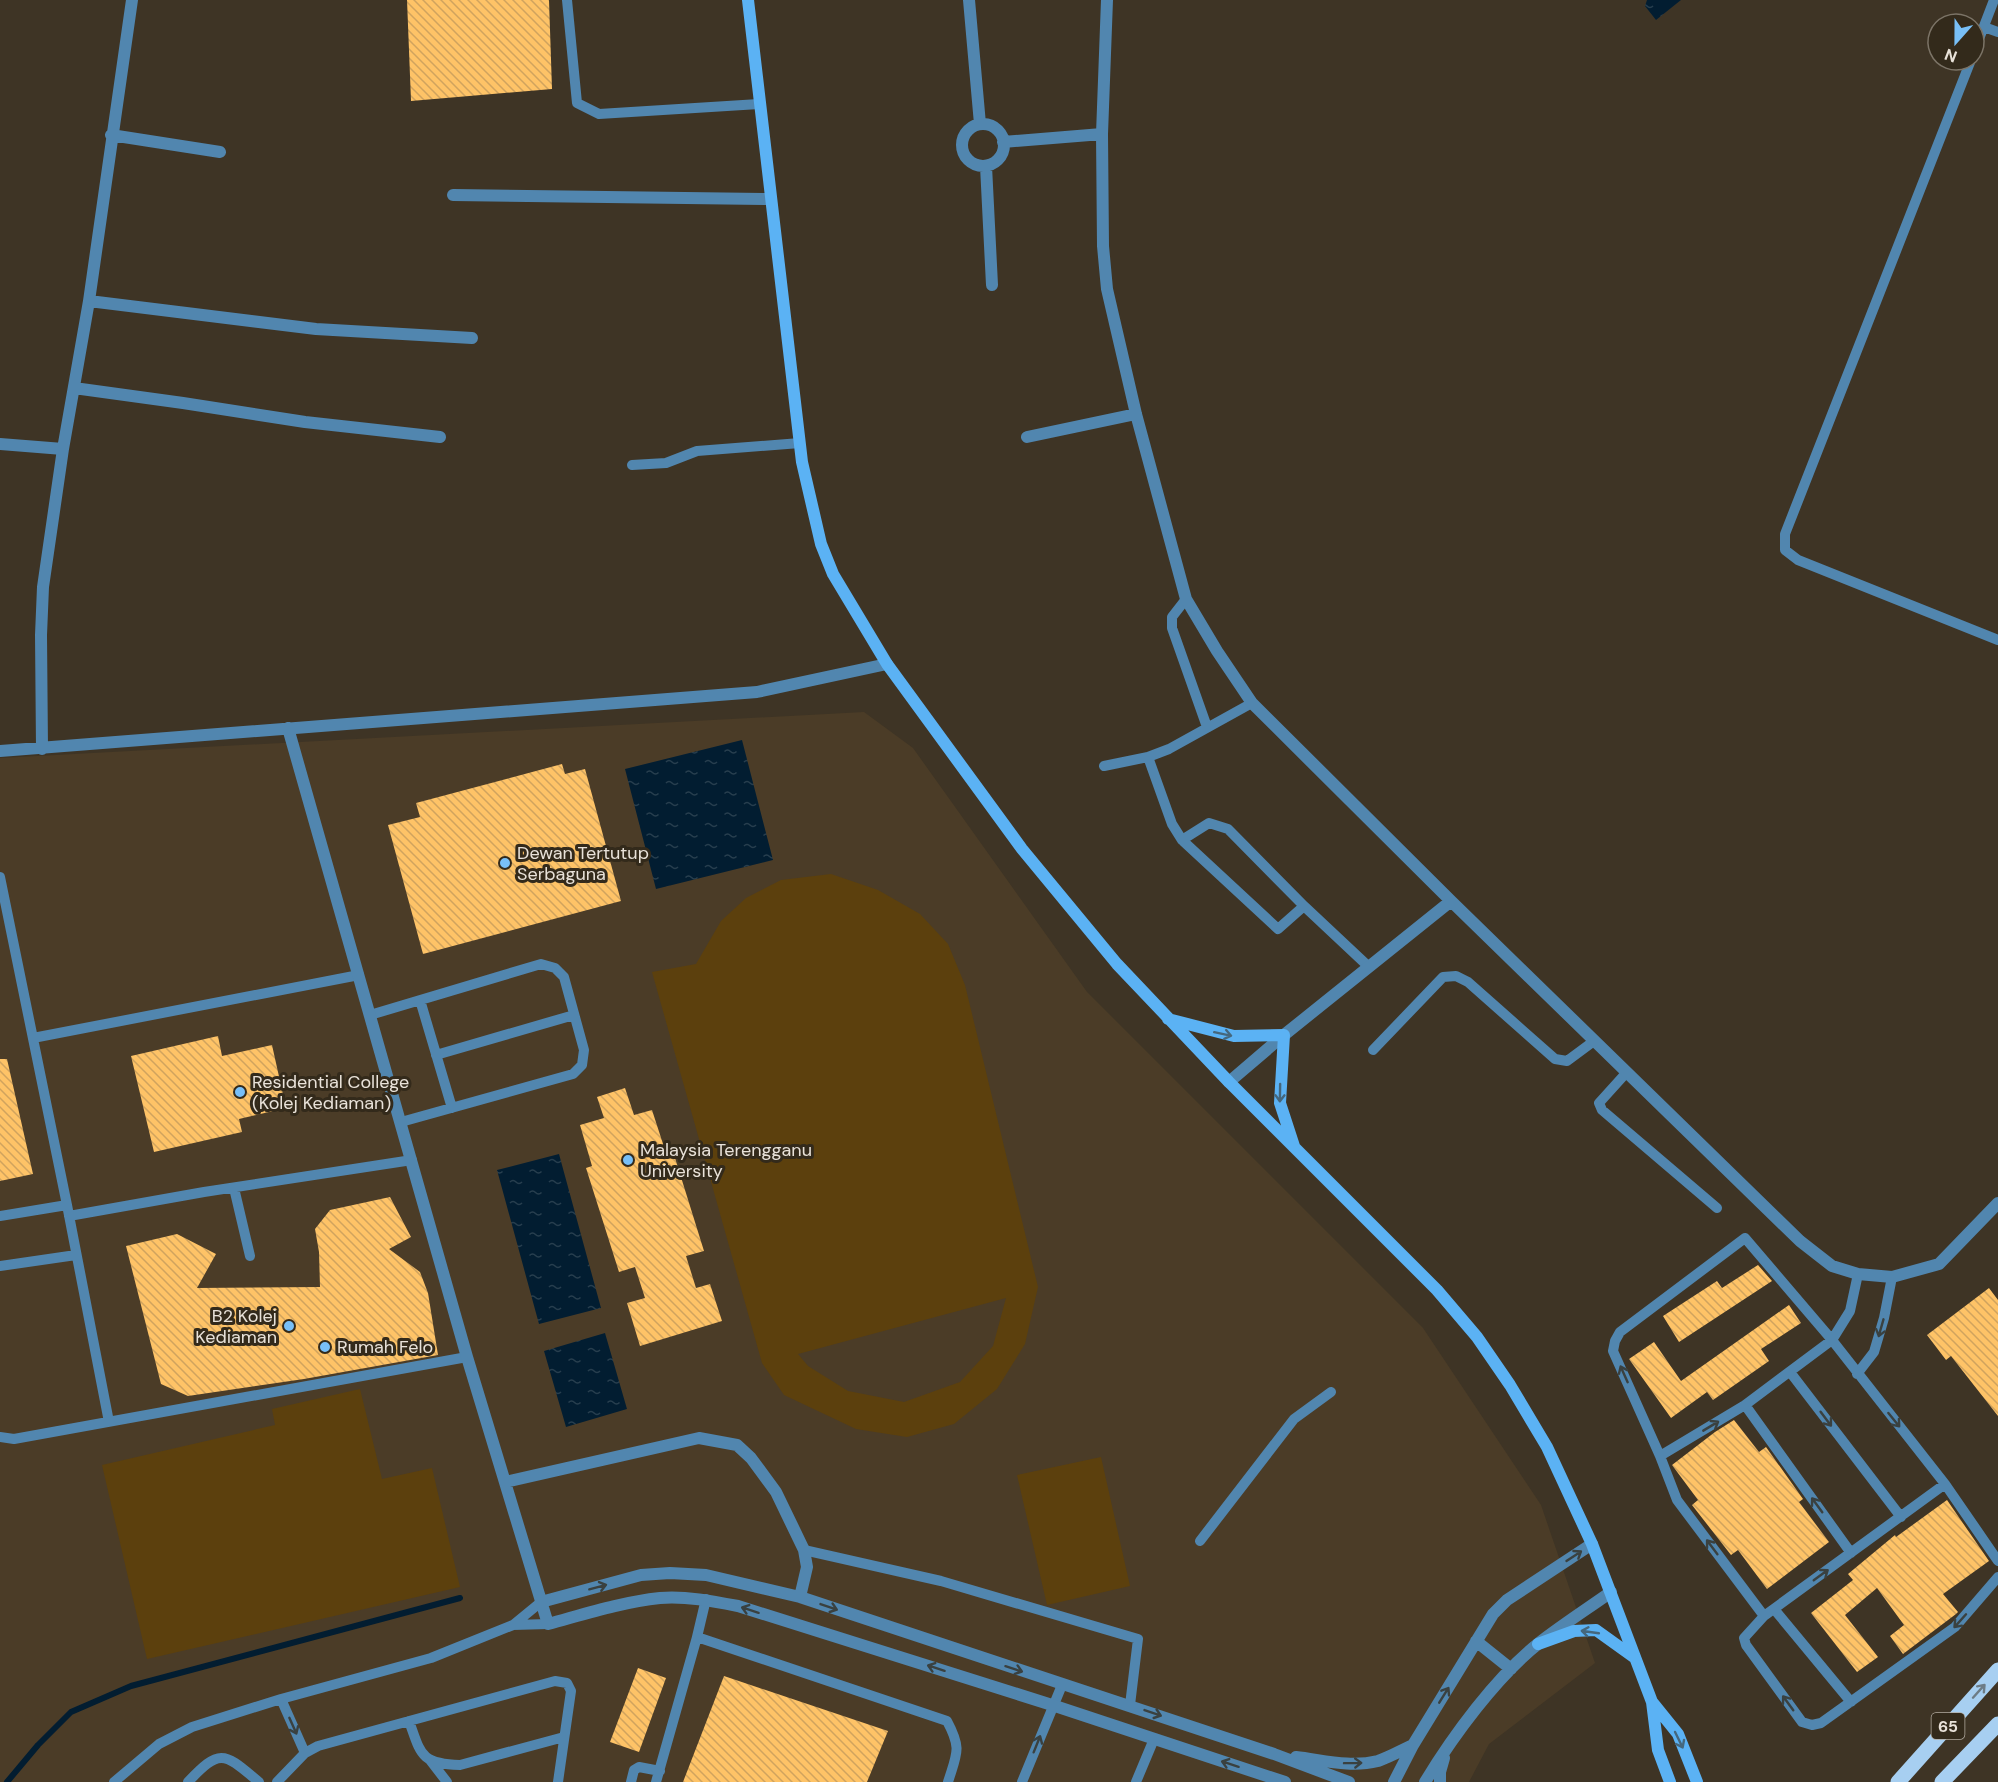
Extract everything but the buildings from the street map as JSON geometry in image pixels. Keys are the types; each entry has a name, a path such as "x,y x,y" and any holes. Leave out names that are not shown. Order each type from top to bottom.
{"main road":[{"path":"748,0 802,462 821,544 833,574 887,664 1022,849 1117,964 1229,1082 1437,1290 1477,1337 1510,1385 1547,1446 1592,1544 1652,1702 1658,1750 1670,1782"},
{"path":"1167,1018 1234,1036 1284,1035 1280,1103 1296,1150"},
{"path":"1538,1644 1574,1631 1596,1630 1636,1659"},
{"name":"65","path":"1898,1782 1998,1670"},
{"path":"1652,1702 1678,1734 1697,1782"},
{"name":"65","path":"1942,1782 1998,1724"}],"street":[{"path":"42,749 40,635 44,587 63,449 89,301 132,0"},
{"path":"969,0 980,124"},
{"path":"1107,0 1102,135 1103,246 1107,289 1136,414 1186,599 1216,651 1252,703 1451,902 1800,1241 1832,1266 1858,1274 1892,1277 1939,1264 1998,1203"},
{"path":"980,124 996,128 1003,142 1003,150 999,158 986,166 970,162 964,156 962,148 966,132 980,124"},
{"path":"111,135 220,152"},
{"path":"1003,142 1102,135"},
{"path":"986,166 992,285"},
{"path":"453,195 771,199"},
{"path":"89,301 316,329 472,338"},
{"path":"74,388 305,422 440,436"},
{"path":"1027,437 1136,414"},
{"path":"0,444 63,449"},
{"path":"0,751 757,692 887,664"},
{"path":"288,728 467,1357 548,1624 639,1601 662,1598 706,1599 738,1606 1052,1705 1285,1782"},
{"path":"1229,1082 1284,1035 1451,902"},
{"path":"505,1482 699,1438 737,1445 751,1458 776,1492 804,1550 807,1567 800,1597"},
{"path":"1394,1782 1413,1745 1493,1614 1507,1600 1592,1544"},
{"path":"541,1602 641,1575 670,1573 706,1575 800,1597 1130,1705 1349,1782"},
{"path":"1425,1782 1447,1745 1511,1669 1538,1644 1611,1592"},
{"path":"1476,1641 1511,1669"},
{"path":"1274,1754 1334,1763 1359,1764 1378,1761 1413,1745"},
{"path":"1440,1782 1440,1772 1447,1745"}],"lane":[{"path":"567,0 577,103 599,114 759,104"},
{"path":"1986,22 1994,0"},
{"path":"1966,72 1785,534 1785,550 1798,560 1998,640"},
{"path":"632,465 666,463 697,451 800,443"},
{"path":"1186,599 1172,617 1172,628 1207,727"},
{"path":"1104,766 1169,749 1252,703"},
{"path":"1148,756 1172,824 1182,840 1278,929 1304,906"},
{"path":"1182,840 1209,823 1228,829 1304,906 1369,967"},
{"path":"0,877 109,1422"},
{"path":"370,1015 541,964 555,968 564,977 584,1050 582,1065 573,1074 401,1122"},
{"path":"33,1038 359,975"},
{"path":"1373,1050 1443,977 1456,976 1468,982 1555,1059 1567,1061 1594,1041"},
{"path":"420,1000 452,1108"},
{"path":"436,1054 574,1015"},
{"path":"1627,1072 1599,1103 1602,1110 1717,1208"},
{"path":"0,1216 68,1210 234,1188 412,1160"},
{"path":"234,1188 250,1256"},
{"path":"1764,1616 1677,1500 1613,1351 1620,1332 1746,1238 1832,1340 1945,1484 1998,1561"},
{"path":"0,1266 76,1255"},
{"path":"1660,1456 1745,1405 1832,1340 1850,1311 1858,1274"},
{"path":"1857,1374 1874,1352 1892,1277"},
{"path":"0,1437 14,1439 467,1357"},
{"path":"1790,1372 1901,1517"},
{"path":"1200,1541 1294,1419 1331,1392"},
{"path":"1745,1405 1851,1553"},
{"path":"1945,1484 1764,1616 1744,1638 1746,1645 1802,1722 1812,1725 1821,1724 1955,1627 1998,1577"},
{"path":"804,1550 941,1581 1138,1639 1130,1705"},
{"path":"631,1782 634,1770 639,1767 658,1777 706,1599"},
{"path":"114,1782 159,1744 192,1727 281,1699 431,1658 513,1625 541,1602"},
{"path":"1774,1609 1851,1702"},
{"path":"513,1625 548,1624"},
{"path":"697,1637 947,1721 956,1738 957,1752 948,1782"},
{"path":"277,1782 305,1754 318,1746 555,1681 567,1683 571,1690 558,1782"},
{"path":"1022,1782 1062,1684"},
{"path":"281,1699 305,1754"},
{"path":"409,1721 421,1753 430,1760 447,1782"},
{"path":"430,1760 442,1764 460,1765 564,1737"},
{"path":"1136,1782 1154,1739"},
{"path":"188,1782 213,1759 224,1758 235,1762 259,1782"}],"shaded area":[{"name":"Malaysia Terengganu University","path":"864,712 913,748 1087,992 1423,1328 1541,1505 1595,1663 1489,1744 1469,1782 0,1782 0,758"},
{"path":"831,874 878,890 920,914 948,944 965,985 1038,1287 1025,1344 997,1389 954,1424 907,1437 856,1429 784,1395 762,1363 652,972 696,964 721,921 746,898 781,880","holes":["1006,1298 993,1346 960,1382 904,1402 848,1391 808,1366 798,1354"]},
{"path":"360,1389 382,1479 432,1468 460,1587 147,1659 102,1465 275,1425 272,1409"},
{"path":"1101,1457 1130,1586 1047,1605 1017,1475"}],"water":[{"path":"1647,0 1681,0 1656,20 1645,6"},
{"path":"742,740 773,860 656,889 625,769"},
{"path":"559,1154 601,1308 539,1324 497,1170"},
{"path":"605,1333 627,1409 566,1427 544,1351"}],"waterway":[{"path":"7,1782 38,1745 71,1712 131,1686 460,1598"}],"place":[{"name":"Dewan Tertutup Serbaguna","path":"505,863"},
{"name":"Residential College (Kolej Kediaman)","path":"240,1092"},
{"name":"Malaysia Terengganu University","path":"628,1160"},
{"name":"B2 Kolej Kediaman","path":"289,1326"},
{"name":"Rumah Felo","path":"325,1347"}]}
